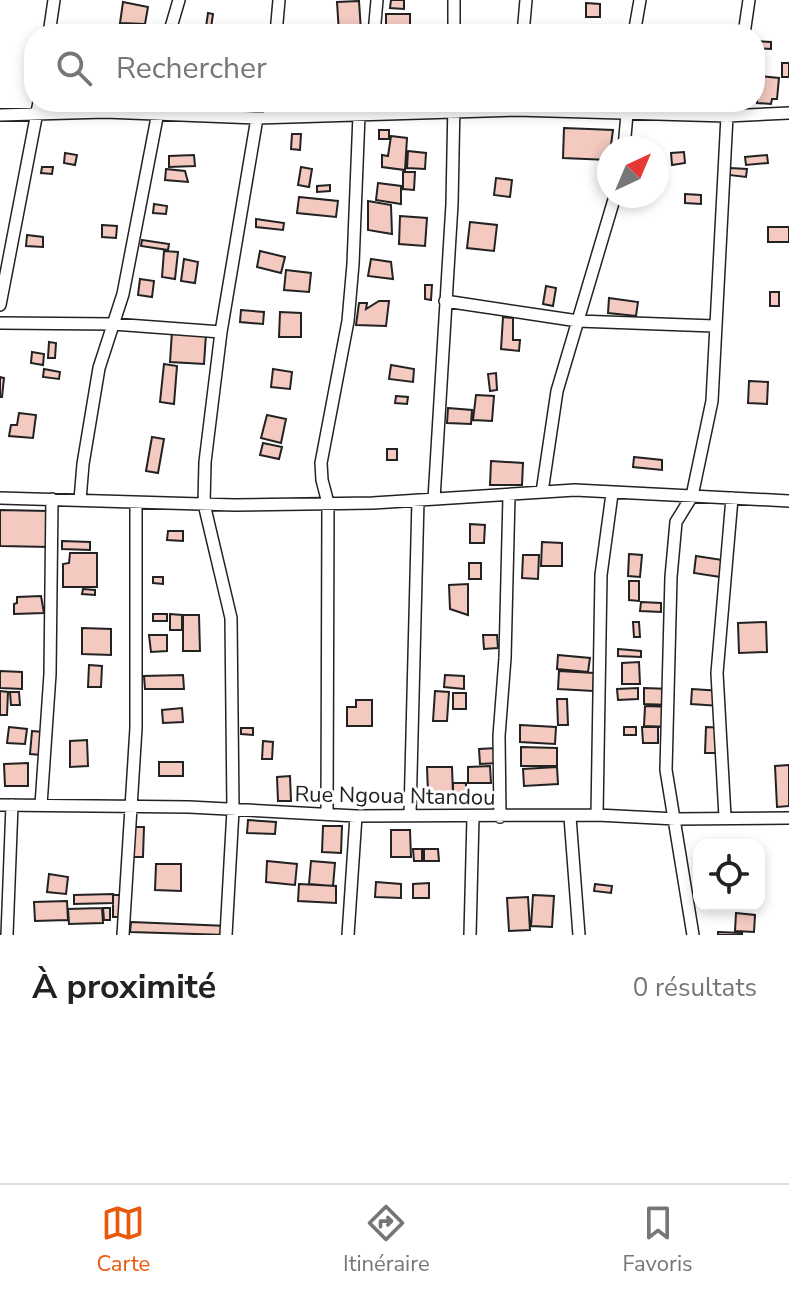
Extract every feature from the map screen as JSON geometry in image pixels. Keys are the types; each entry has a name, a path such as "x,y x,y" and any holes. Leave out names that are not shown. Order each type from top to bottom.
{"street":[{"path":"50,24 54,0"},
{"path":"172,24 179,0"},
{"path":"277,24 279,0"},
{"path":"375,24 377,0"},
{"path":"454,0 454,24"},
{"path":"524,24 526,0"},
{"path":"636,24 640,0"},
{"path":"745,24 749,0"},
{"path":"0,115 24,111"},
{"path":"0,305 37,112"},
{"path":"80,500 90,413 99,368 132,256 159,112"},
{"path":"201,112 263,118 351,112"},
{"path":"226,935 233,810 231,618 204,504 207,437 221,332 266,112"},
{"path":"327,814 328,503 321,463 348,321 366,112"},
{"path":"434,499 452,204 454,112"},
{"path":"625,136 628,112"},
{"path":"678,112 727,116 789,113"},
{"path":"693,935 666,770 671,577 676,522 692,496 712,401 728,112"},
{"path":"542,492 557,391 611,208"},
{"path":"445,301 578,321 714,326"},
{"path":"0,323 113,324 221,332"},
{"path":"0,498 136,503 328,503 509,496 575,490 789,501"},
{"path":"597,815 601,575 612,494"},
{"path":"500,817 499,736 505,658 509,496"},
{"path":"725,817 717,673 732,498"},
{"path":"41,805 50,674 52,499"},
{"path":"410,814 418,500"},
{"path":"123,935 137,682 136,503"},
{"path":"6,805 7,935"},
{"name":"Rue Ngoua Ntandou","path":"6,805 356,816 789,818"},
{"path":"348,935 356,816"},
{"path":"470,935 473,817"},
{"path":"570,817 579,935"}],"building":[{"path":"391,0 404,0 404,9 390,8"},
{"path":"359,1 361,24 338,24 337,2"},
{"path":"123,2 148,7 145,24 120,23"},
{"path":"586,3 600,4 600,17 586,17"},
{"path":"208,13 213,14 212,24 206,24"},
{"path":"386,14 410,14 410,24 386,24"},
{"path":"765,42 771,42 771,49 765,49"},
{"path":"782,63 789,63 789,77 782,77"},
{"path":"765,77 779,78 777,99 772,99 771,104 765,104"},
{"path":"564,128 613,130 612,136 597,136 597,159 563,158"},
{"path":"379,130 389,130 389,139 379,139"},
{"path":"292,134 301,134 300,150 291,149"},
{"path":"391,136 407,138 405,170 382,167 382,155 388,156"},
{"path":"408,151 426,153 425,169 407,168"},
{"path":"684,152 685,163 672,165 671,153"},
{"path":"65,153 77,155 75,165 64,163"},
{"path":"194,155 195,166 169,167 169,156"},
{"path":"767,155 768,163 746,165 745,157"},
{"path":"42,167 53,167 52,174 41,173"},
{"path":"301,167 312,169 309,187 298,185"},
{"path":"730,168 747,169 746,177 729,175"},
{"path":"166,169 185,171 188,182 165,180"},
{"path":"403,172 415,172 414,190 403,189"},
{"path":"496,178 512,180 510,197 494,195"},
{"path":"378,183 401,186 401,204 376,200"},
{"path":"330,185 330,191 317,192 317,186"},
{"path":"685,194 701,195 701,204 685,203"},
{"path":"299,197 338,201 336,217 297,213"},
{"path":"368,201 391,205 392,234 368,230"},
{"path":"154,204 167,206 166,214 153,213"},
{"path":"400,216 427,218 425,246 399,244"},
{"path":"256,219 284,223 283,230 256,227"},
{"path":"470,222 497,225 494,251 467,248"},
{"path":"102,225 117,226 116,238 102,237"},
{"path":"768,227 789,227 789,242 768,242"},
{"path":"27,235 43,237 43,247 26,246"},
{"path":"142,240 169,244 168,250 141,246"},
{"path":"164,251 178,252 175,279 162,277"},
{"path":"260,251 285,257 281,273 257,267"},
{"path":"184,259 198,262 195,283 181,281"},
{"path":"371,259 391,262 393,279 368,276"},
{"path":"286,270 311,273 309,292 284,290"},
{"path":"140,279 154,281 152,297 138,295"},
{"path":"425,285 432,285 431,300 425,299"},
{"path":"546,286 556,288 553,306 543,304"},
{"path":"770,292 779,292 779,306 770,306"},
{"path":"609,298 638,302 636,316 608,313"},
{"path":"379,301 389,301 386,326 356,325 359,303 367,303 366,309"},
{"path":"241,310 264,312 263,324 240,322"},
{"path":"280,312 301,313 301,337 279,337"},
{"path":"503,317 513,318 513,340 520,340 519,351 501,349"},
{"path":"172,331 206,334 204,364 170,362"},
{"path":"49,342 56,343 55,358 48,358"},
{"path":"32,352 44,354 43,365 31,363"},
{"path":"164,364 177,366 174,404 160,402"},
{"path":"391,365 414,369 413,382 389,379"},
{"path":"44,369 60,372 59,379 43,377"},
{"path":"273,369 292,372 290,389 271,387"},
{"path":"496,373 497,390 490,391 488,374"},
{"path":"0,377 4,378 2,397 0,397"},
{"path":"749,381 768,382 767,404 748,403"},
{"path":"476,395 494,396 492,421 473,420"},
{"path":"396,396 408,397 407,404 395,403"},
{"path":"448,408 472,410 471,424 447,423"},
{"path":"19,413 36,415 33,438 9,436 11,425 17,425"},
{"path":"267,415 286,419 281,443 261,438"},
{"path":"152,437 164,439 158,473 146,471"},
{"path":"263,443 282,447 279,459 260,455"},
{"path":"387,449 397,449 397,460 387,460"},
{"path":"634,457 662,460 662,470 633,467"},
{"path":"491,461 523,463 522,485 490,485"},
{"path":"0,510 49,511 49,547 0,546"},
{"path":"470,524 485,525 484,543 470,543"},
{"path":"168,531 183,531 183,541 167,540"},
{"path":"62,541 90,542 90,550 62,549"},
{"path":"542,542 562,543 562,566 541,566"},
{"path":"70,553 97,553 97,587 63,587 63,564 69,563"},
{"path":"629,554 642,555 640,577 628,576"},
{"path":"523,555 539,555 538,579 522,578"},
{"path":"696,556 729,561 727,578 694,573"},
{"path":"469,563 481,563 481,579 469,579"},
{"path":"153,577 163,577 163,584 153,583"},
{"path":"629,581 639,581 639,601 629,600"},
{"path":"468,584 468,615 450,609 449,585"},
{"path":"83,589 95,590 95,595 82,594"},
{"path":"41,596 44,613 14,614 17,597"},
{"path":"641,602 661,603 661,612 640,611"},
{"path":"153,614 167,614 167,621 153,621"},
{"path":"170,614 182,615 182,630 170,630"},
{"path":"183,615 199,615 200,651 183,651"},
{"path":"633,622 639,622 640,637 634,637"},
{"path":"766,622 767,652 739,653 738,623"},
{"path":"82,628 111,629 111,655 82,654"},
{"path":"149,635 167,635 167,651 151,652"},
{"path":"483,635 497,635 498,648 484,649"},
{"path":"618,649 641,651 641,657 618,656"},
{"path":"558,655 590,658 588,672 557,669"},
{"path":"639,662 640,684 622,684 622,663"},
{"path":"89,665 102,666 101,687 88,687"},
{"path":"0,671 22,672 22,689 0,688"},
{"path":"559,671 594,673 593,691 558,689"},
{"path":"183,675 184,689 145,689 144,676"},
{"path":"445,675 464,676 464,689 444,687"},
{"path":"638,688 638,699 618,700 617,689"},
{"path":"644,688 670,689 670,705 644,704"},
{"path":"692,689 721,691 720,706 691,704"},
{"path":"0,691 8,692 7,715 0,715"},
{"path":"435,691 449,692 447,721 433,721"},
{"path":"10,692 19,692 20,705 11,705"},
{"path":"453,693 466,693 466,709 453,709"},
{"path":"557,699 567,699 568,725 558,725"},
{"path":"356,700 372,700 372,726 347,726 347,707 356,707"},
{"path":"645,706 672,707 671,727 644,726"},
{"path":"182,708 183,722 163,723 162,710"},
{"path":"520,725 556,727 555,744 520,742"},
{"path":"9,727 27,729 25,744 7,743"},
{"path":"624,727 636,727 636,735 624,735"},
{"path":"642,727 658,727 658,743 643,743"},
{"path":"706,727 726,728 725,753 705,753"},
{"path":"241,728 253,728 253,735 241,734"},
{"path":"32,731 43,732 41,755 30,754"},
{"path":"87,740 88,766 70,767 70,741"},
{"path":"263,741 273,742 272,759 262,759"},
{"path":"521,747 557,748 557,766 521,766"},
{"path":"497,748 498,763 480,764 479,749"},
{"path":"159,762 183,762 183,776 159,776"},
{"path":"28,763 28,786 5,786 4,764"},
{"path":"789,765 789,806 777,807 775,766"},
{"path":"490,766 491,783 468,783 468,767"},
{"path":"427,767 452,767 453,793 428,793"},
{"path":"557,767 558,784 524,786 523,769"},
{"path":"290,776 291,801 278,801 277,777"},
{"path":"453,783 466,783 466,801 453,801"},
{"path":"248,820 276,822 275,834 247,833"},
{"path":"323,826 342,826 341,853 322,852"},
{"path":"133,827 144,827 143,857 133,857"},
{"path":"391,830 410,830 411,857 391,857"},
{"path":"413,849 422,849 422,861 414,861"},
{"path":"424,849 438,849 439,861 424,861"},
{"path":"267,861 297,864 295,885 266,882"},
{"path":"311,861 335,863 333,886 309,884"},
{"path":"156,864 181,864 181,891 155,890"},
{"path":"49,874 68,877 66,894 47,892"},
{"path":"376,882 401,884 401,898 375,897"},
{"path":"429,883 429,898 413,898 413,884"},
{"path":"299,884 336,886 336,903 298,901"},
{"path":"595,884 612,886 611,893 594,891"},
{"path":"113,894 113,903 74,904 74,895"},
{"path":"113,895 120,895 120,917 113,917"},
{"path":"533,895 554,896 552,927 531,926"},
{"path":"528,897 530,930 509,931 507,898"},
{"path":"67,901 68,920 35,921 34,902"},
{"path":"102,908 103,923 69,924 68,909"},
{"path":"103,908 110,908 110,920 104,920"},
{"path":"736,913 755,915 754,932 735,931"},
{"path":"131,922 228,926 228,935 130,932"},
{"path":"718,932 742,933 742,935 718,935"}]}
